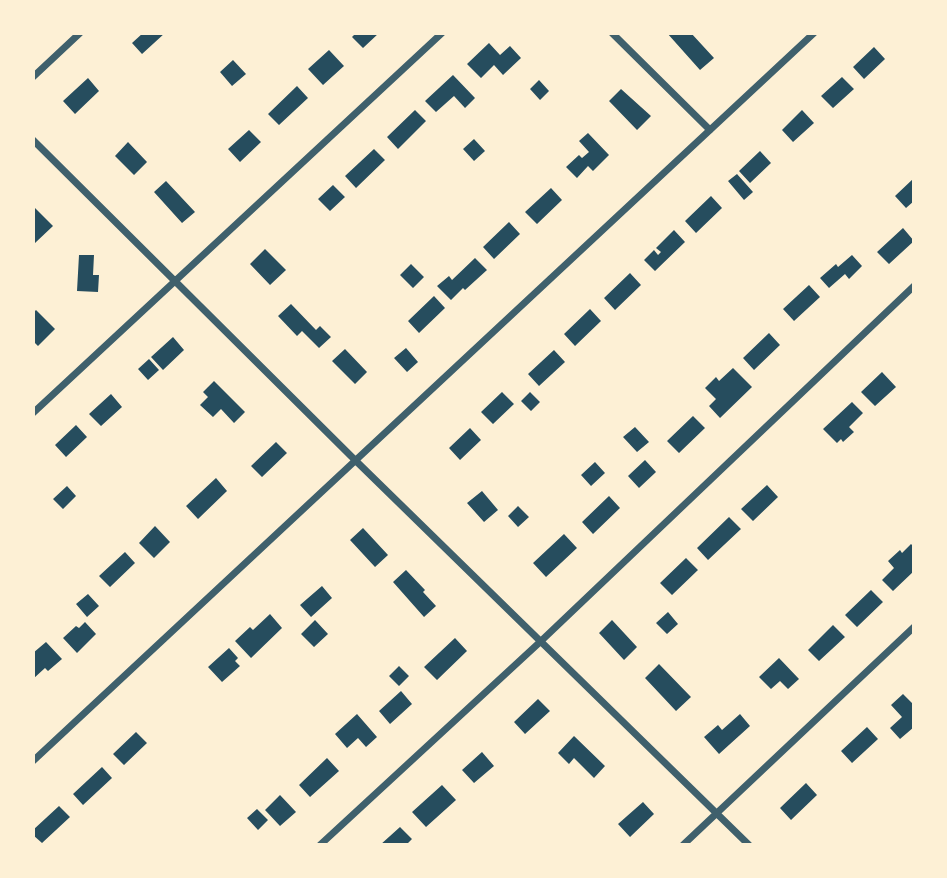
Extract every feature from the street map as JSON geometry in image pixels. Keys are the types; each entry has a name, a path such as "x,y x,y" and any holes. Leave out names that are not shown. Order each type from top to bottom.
{"street":[{"path":"33,77 80,33"},
{"path":"33,414 442,33"},
{"path":"612,33 710,130"},
{"path":"33,761 814,33"},
{"path":"33,140 356,461 749,845"},
{"path":"320,845 540,642 914,286"},
{"path":"683,845 914,627"}],"building":[{"path":"143,33 165,33 142,54 132,43"},
{"path":"356,33 379,33 363,48 352,37"},
{"path":"667,33 691,33 714,58 700,70"},
{"path":"489,43 500,55 510,46 521,58 503,75 494,65 481,78 467,64"},
{"path":"874,47 885,59 864,79 853,67"},
{"path":"329,50 344,66 323,85 308,69"},
{"path":"233,60 246,74 232,86 220,72"},
{"path":"453,75 475,98 465,108 454,96 436,112 425,101"},
{"path":"842,77 854,89 833,108 821,96"},
{"path":"88,78 99,91 75,114 63,101"},
{"path":"539,80 549,91 540,100 530,89"},
{"path":"297,86 308,98 279,125 268,114"},
{"path":"621,89 651,116 637,130 609,101"},
{"path":"415,110 426,121 398,149 387,137"},
{"path":"802,110 814,123 793,142 782,130"},
{"path":"249,130 261,142 240,162 228,149"},
{"path":"588,133 609,155 593,171 588,166 577,178 566,167 579,155 582,158 589,152 579,141"},
{"path":"474,139 485,151 474,161 463,149"},
{"path":"128,142 147,162 134,175 115,156"},
{"path":"374,149 385,160 356,188 345,176"},
{"path":"760,151 771,163 750,183 739,171"},
{"path":"737,174 753,192 744,200 728,181"},
{"path":"914,178 914,201 906,208 895,196"},
{"path":"166,181 195,212 182,223 154,192"},
{"path":"333,185 345,197 330,211 318,199"},
{"path":"551,188 562,200 537,224 525,212"},
{"path":"711,196 722,208 696,233 685,221"},
{"path":"33,206 53,226 35,243 33,242"},
{"path":"509,222 520,234 494,259 483,247"},
{"path":"903,228 914,241 889,264 877,252"},
{"path":"674,230 685,242 655,271 644,260 654,250 658,255 661,252 656,248"},
{"path":"265,249 286,270 270,285 250,264"},
{"path":"79,255 94,255 93,275 99,275 98,292 77,291"},
{"path":"852,255 862,266 849,279 845,274 829,288 820,278"},
{"path":"475,258 487,270 451,300 437,286 449,276 452,280"},
{"path":"411,264 424,277 413,288 400,275"},
{"path":"630,273 641,285 615,310 604,298"},
{"path":"809,285 820,297 794,321 783,309"},
{"path":"434,296 445,308 419,333 408,321"},
{"path":"291,304 316,330 320,326 331,337 319,348 302,331 297,336 278,316"},
{"path":"590,309 601,321 575,346 564,334"},
{"path":"36,310 55,329 38,346 33,341 33,313"},
{"path":"769,333 780,345 754,370 743,358"},
{"path":"173,337 184,350 163,370 151,357"},
{"path":"406,348 418,362 407,372 394,358"},
{"path":"345,349 367,372 355,384 332,361"},
{"path":"554,350 565,362 539,386 528,374"},
{"path":"149,359 159,370 148,380 138,369"},
{"path":"733,368 752,387 720,418 709,406 716,399 705,388 716,377 719,381"},
{"path":"882,372 896,387 875,406 861,392"},
{"path":"214,381 245,412 234,423 221,409 213,417 200,405 208,397 203,392"},
{"path":"502,392 514,404 493,424 481,412"},
{"path":"530,392 540,402 531,411 521,401"},
{"path":"111,394 122,407 101,426 89,414"},
{"path":"852,402 863,413 849,427 854,432 843,442 841,439 837,443 823,429"},
{"path":"693,416 705,428 679,453 667,441"},
{"path":"76,425 87,437 66,457 55,445"},
{"path":"635,427 649,442 637,452 623,437"},
{"path":"470,428 481,440 460,460 449,448"},
{"path":"276,442 287,453 262,477 251,466"},
{"path":"645,460 656,472 639,488 628,476"},
{"path":"595,462 605,473 591,486 581,475"},
{"path":"216,478 227,491 198,519 186,506"},
{"path":"767,485 778,497 753,521 741,509"},
{"path":"67,486 76,496 63,509 53,499"},
{"path":"482,491 498,510 484,522 467,503"},
{"path":"609,496 620,508 593,534 582,522"},
{"path":"518,506 529,517 518,527 508,516"},
{"path":"729,517 741,529 708,560 697,548"},
{"path":"155,526 170,542 154,558 139,543"},
{"path":"363,528 388,555 375,567 350,540"},
{"path":"564,534 577,548 546,577 533,563"},
{"path":"911,544 914,547 914,571 893,591 882,580 894,568 888,561"},
{"path":"125,552 135,563 110,587 99,576"},
{"path":"686,558 698,570 672,595 660,583"},
{"path":"406,570 436,606 424,617 393,582"},
{"path":"322,586 332,598 311,617 300,605"},
{"path":"871,590 883,602 857,627 845,615"},
{"path":"88,594 99,606 87,617 76,604"},
{"path":"668,612 678,624 667,634 656,623"},
{"path":"270,614 282,628 251,658 235,641 250,627 253,630"},
{"path":"315,620 328,634 314,647 301,634"},
{"path":"612,620 637,647 624,660 599,633"},
{"path":"85,622 96,634 77,653 63,638"},
{"path":"833,625 845,637 819,661 808,650"},
{"path":"455,638 467,651 437,680 424,667"},
{"path":"46,642 62,659 48,671 45,668 33,679 33,653"},
{"path":"229,648 238,658 235,661 240,666 222,682 208,667"},
{"path":"779,658 799,679 788,689 780,681 771,689 759,677"},
{"path":"659,664 691,697 676,711 645,678"},
{"path":"399,666 409,676 399,686 389,676"},
{"path":"401,691 412,704 390,724 379,711"},
{"path":"903,694 914,705 914,727 900,739 890,728 902,717 891,705"},
{"path":"538,699 550,711 525,734 514,722"},
{"path":"357,714 377,737 366,747 358,738 347,748 335,734"},
{"path":"740,714 750,726 719,754 704,737 718,725 722,730"},
{"path":"867,727 878,739 852,763 841,751"},
{"path":"136,732 147,743 124,765 113,754"},
{"path":"574,736 605,766 594,778 574,758 569,764 558,753"},
{"path":"482,752 494,766 474,783 462,770"},
{"path":"327,758 339,771 310,797 299,785"},
{"path":"102,767 112,778 83,805 73,794"},
{"path":"806,783 817,795 791,820 780,808"},
{"path":"442,785 456,800 426,827 412,812"},
{"path":"280,795 296,812 280,826 265,810"},
{"path":"643,802 654,814 630,837 618,824"},
{"path":"59,806 70,817 42,843 33,835 33,830"},
{"path":"257,809 268,820 258,830 247,818"},
{"path":"400,827 412,839 406,845 380,845"}]}
